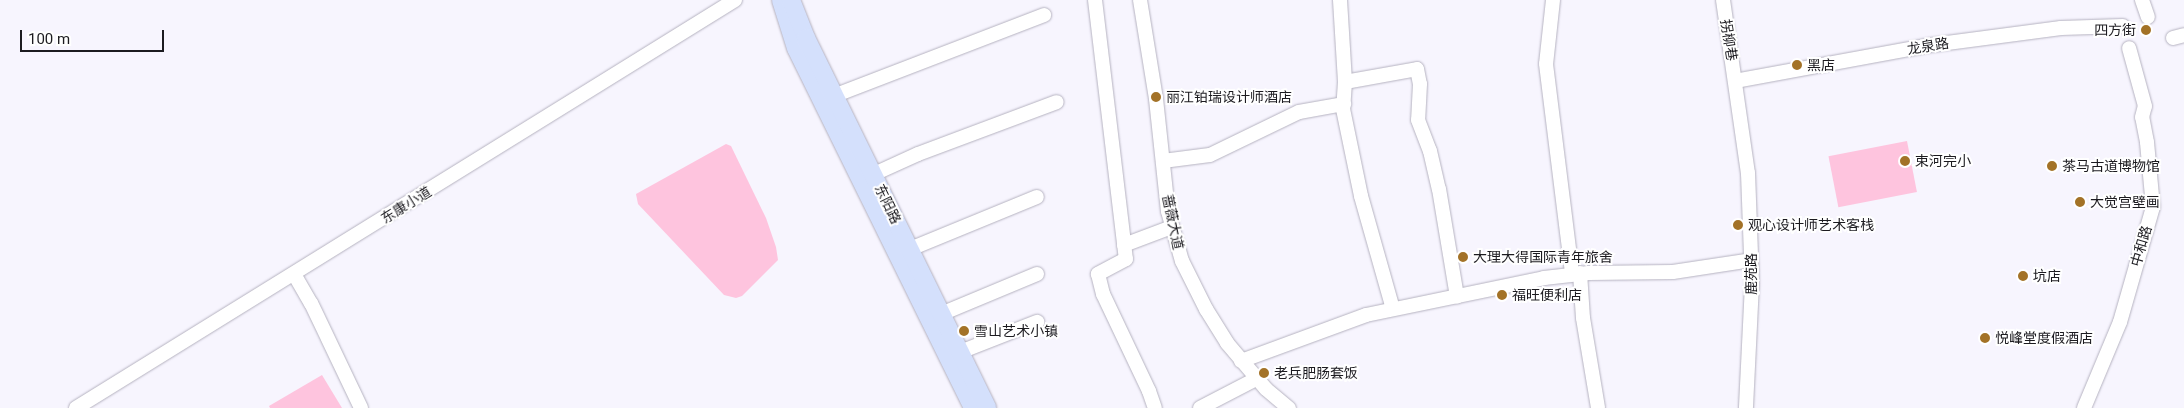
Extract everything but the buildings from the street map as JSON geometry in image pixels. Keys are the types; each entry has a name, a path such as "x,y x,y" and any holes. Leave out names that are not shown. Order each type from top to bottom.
{"main road":[{"name":"东阳路","path":"781,0 796,48 973,408"},
{"name":"东阳路","path":"792,0 806,38 836,95 987,408"}],"street":[{"name":"东康小道","path":"76,408 735,0"},
{"path":"1095,0 1126,259 1098,274 1103,294 1149,391 1155,408"},
{"name":"蔷薇大道","path":"1140,0 1156,99 1172,227 1182,261 1215,324 1241,361 1256,379 1289,408"},
{"path":"1340,0 1345,82 1344,104 1361,196 1392,310"},
{"path":"1553,0 1546,64 1576,274 1598,408"},
{"name":"拐柳巷","path":"1723,0 1735,80"},
{"path":"2142,0 2148,17"},
{"path":"836,95 1044,16"},
{"name":"龙泉路","path":"1735,80 1976,39 2060,28 2123,26"},
{"name":"中和路","path":"2084,408 2120,322 2153,207 2142,118 2145,106 2129,48"},
{"path":"1345,82 1416,68 1420,84 1418,120 1430,151 1440,189 1456,297"},
{"name":"鹿苑路","path":"1735,80 1748,173 1751,260 1746,408"},
{"path":"874,174 918,154 1057,102"},
{"path":"1163,161 1210,154 1299,112 1344,104"},
{"path":"910,249 1037,197"},
{"path":"1124,245 1172,227"},
{"path":"1241,361 1366,314 1576,274 1672,272 1751,260"},
{"path":"294,274 311,303 361,408"},
{"path":"941,314 1037,274"},
{"path":"960,352 1037,322"},
{"path":"1200,408 1256,379"}],"shaded area":[{"path":"1907,141 1917,192 1838,207 1828,156"},
{"path":"726,144 731,146 766,218 776,247 778,260 742,296 736,298 724,295 638,204 636,194"},
{"path":"322,375 342,408 270,408 269,406"}],"place":[{"name":"四方街","path":"2146,30"},
{"name":"黑店","path":"1797,65"},
{"name":"丽江铂瑞设计师酒店","path":"1156,97"},
{"name":"束河完小","path":"1905,161"},
{"name":"茶马古道博物馆","path":"2052,166"},
{"name":"大觉宫壁画","path":"2080,202"},
{"name":"观心设计师艺术客栈","path":"1738,225"},
{"name":"大理大得国际青年旅舍","path":"1463,257"},
{"name":"坑店","path":"2023,276"},
{"name":"福旺便利店","path":"1502,295"},
{"name":"雪山艺术小镇","path":"964,331"},
{"name":"悦峰堂度假酒店","path":"1985,338"},
{"name":"老兵肥肠套饭","path":"1264,373"}]}
